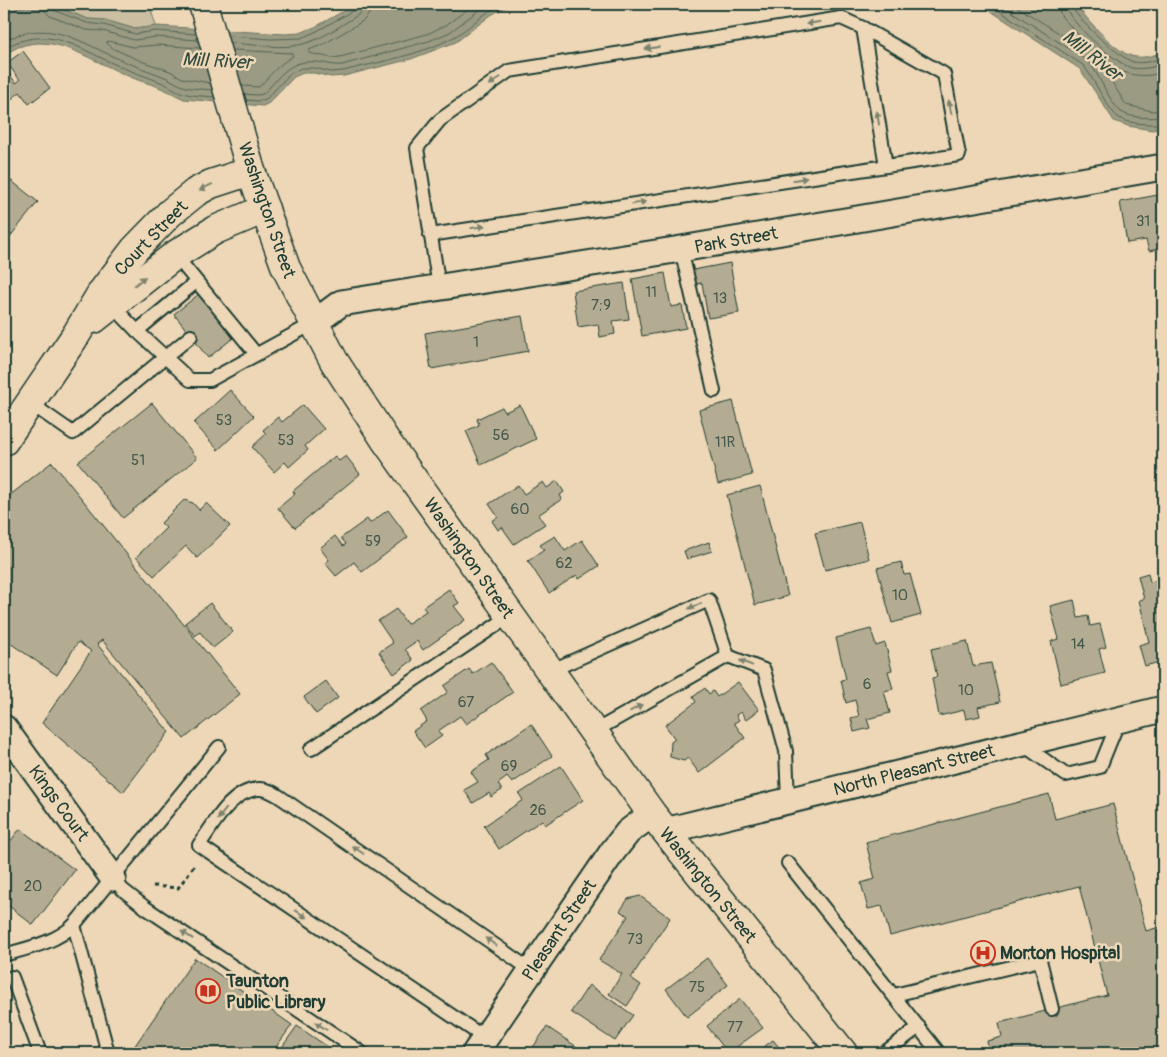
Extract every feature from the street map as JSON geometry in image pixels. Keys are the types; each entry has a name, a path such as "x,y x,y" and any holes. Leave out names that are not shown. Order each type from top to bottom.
{"main road":[{"name":"Washington Street","path":"205,9 251,171 264,209 286,268 334,361 367,414 658,823 843,1053"},
{"name":"Court Street","path":"4,441 76,336 108,284 136,249 170,213 196,192 211,184 251,171"},
{"name":"Court Street","path":"76,336 90,322 175,255 215,230 264,209"}],"street":[{"name":"Park Street","path":"314,323 341,302 681,249 1163,167"},
{"name":"North Pleasant Street","path":"658,823 788,801 1163,710"},
{"name":"Kings Court","path":"4,728 113,878"},
{"name":"Pleasant Street","path":"480,1046 620,841 635,826 658,823"}],"lane":[{"path":"430,234 959,155 944,74 863,28 841,18 509,71 440,120 417,148 430,234 439,287"},
{"path":"863,28 886,166"},
{"path":"681,249 714,391"},
{"path":"175,255 219,314 256,354"},
{"path":"137,331 196,282"},
{"path":"112,305 190,380 210,380 314,323"},
{"path":"30,403 73,433 191,336"},
{"path":"550,671 709,600 728,656"},
{"path":"311,749 510,616"},
{"path":"728,656 764,670 786,751 788,801"},
{"path":"593,732 728,656"},
{"path":"1022,744 1066,775 1100,767 1119,720"},
{"path":"4,956 48,942 74,925 219,747"},
{"path":"480,1046 199,845 234,800 245,793 257,789 268,790 284,799 531,970"},
{"path":"788,863 939,1053"},
{"path":"113,878 131,897 362,1053"},
{"path":"74,925 108,1053"},
{"path":"894,995 1040,960 1052,1009"},
{"path":"12,977 40,1053"},
{"path":"884,1053 919,1027"}],"path":[{"path":"131,897 146,886 178,888 206,850"}],"shaded area":[{"path":"4,4 32,4 4,13"},
{"path":"49,4 149,4 156,26 135,29 105,20 88,19"}],"water":[{"name":"Mill River","path":"32,4 49,4 88,19 105,20 135,29 156,26 285,34 300,33 315,27 356,4 511,4 491,15 456,42 411,59 344,76 331,77 314,73 303,73 294,77 269,103 263,106 184,99 57,45 31,44 18,47 4,55 4,13"},
{"name":"Mill River","path":"980,4 1075,4 1111,43 1128,55 1143,57 1163,52 1163,128 1152,130 1128,126 1114,121 1080,69"}],"building":[{"path":"23,51 50,88 29,104 20,92 4,105 4,67 16,83 20,80 7,63"},
{"path":"4,175 38,202 4,244"},
{"path":"1163,194 1163,248 1149,251 1146,240 1127,243 1120,202"},
{"path":"730,263 739,313 708,318 702,283 695,284 693,270"},
{"path":"665,273 671,307 682,305 686,328 642,336 632,279"},
{"path":"624,283 629,319 613,321 615,334 600,337 598,324 578,327 573,291"},
{"path":"199,294 233,338 208,358 174,314"},
{"path":"522,316 528,351 431,369 425,333"},
{"path":"230,390 254,416 218,450 194,423"},
{"path":"733,401 752,475 718,484 699,410"},
{"path":"152,403 197,458 123,518 78,462"},
{"path":"303,405 324,429 305,446 308,450 289,467 285,462 274,472 252,447 266,434 263,430 278,417 282,422"},
{"path":"520,405 536,439 481,465 466,431 479,425 477,419 502,407 505,412"},
{"path":"335,456 339,461 346,456 360,474 295,528 278,508 295,494 293,491"},
{"path":"52,462 240,694 184,739 102,640 97,644 169,732 123,792 42,723 91,651 78,642 57,675 4,639 4,500"},
{"path":"557,481 564,492 560,495 562,499 538,515 545,524 514,544 502,527 498,530 492,521 498,517 489,504 518,485 524,494 543,482 547,488"},
{"path":"760,486 788,596 755,605 727,495"},
{"path":"184,500 193,503 199,510 206,503 230,526 197,558 186,546 154,576 136,557 166,528 161,523"},
{"path":"388,510 408,537 362,572 354,562 336,576 325,563 329,560 320,548 335,536 343,546 346,544 341,538 367,519 370,523"},
{"path":"860,522 869,559 825,570 815,533"},
{"path":"555,536 565,551 582,540 599,566 579,579 577,575 549,593 528,561 544,550 540,545"},
{"path":"709,542 712,551 687,559 684,551"},
{"path":"901,562 904,575 910,574 921,615 892,623 877,568"},
{"path":"1148,573 1150,582 1163,579 1163,661 1145,666 1139,645 1149,642 1139,600 1144,599 1138,576"},
{"path":"449,589 459,603 454,606 465,620 423,650 417,641 405,649 413,660 394,674 379,652 393,643 378,621 396,609 407,624 426,611 423,607"},
{"path":"1074,600 1078,618 1088,616 1090,626 1100,624 1106,647 1099,649 1105,673 1061,684 1051,641 1059,639 1050,606"},
{"path":"210,603 233,632 213,648 200,632 195,636 185,623"},
{"path":"871,629 876,646 885,643 892,670 888,671 893,689 884,691 890,713 867,719 870,728 854,732 851,718 859,716 855,700 846,703 841,680 846,679 836,638"},
{"path":"967,641 973,666 991,663 1000,702 978,707 980,716 966,719 964,710 939,716 932,678 937,677 931,649"},
{"path":"491,662 513,692 466,724 460,716 438,731 442,736 425,748 413,731 427,721 421,711 448,692 444,686 469,669 473,674"},
{"path":"326,681 338,698 316,714 304,697"},
{"path":"738,682 759,710 746,720 741,712 736,715 739,720 734,723 745,738 699,773 688,758 684,761 670,757 671,742 675,739 665,725 696,702 693,697 705,688 709,694 713,691 717,697"},
{"path":"531,724 552,756 512,783 507,777 498,784 502,790 491,797 489,793 473,803 464,790 478,782 471,772 489,760 486,755"},
{"path":"561,766 583,800 545,825 542,820 499,849 484,826 523,800 519,794"},
{"path":"1049,794 1055,819 1113,804 1146,931 1163,926 1163,1053 990,1053 987,1041 1002,1037 999,1023 1107,995 1079,886 890,936 882,906 868,909 861,883 875,879 866,842"},
{"path":"20,829 75,870 33,925 4,902 4,849"},
{"path":"640,896 670,918 631,978 641,985 627,1006 609,994 622,974 599,960 628,916 620,911 628,899"},
{"name":"Taunton Public Library","path":"195,958 292,1025 276,1047 280,1050 297,1026 328,1047 323,1053 144,1053 134,1047"},
{"path":"707,958 728,985 687,1017 666,989"},
{"path":"589,985 633,1015 615,1041 571,1012"},
{"path":"740,999 763,1028 728,1053 707,1026"},
{"path":"547,1027 586,1053 529,1053"},
{"path":"773,1040 784,1053 756,1053"}],"place":[{"name":"Morton Hospital","path":"983,953"},
{"name":"Taunton Public Library","path":"208,991"}]}
